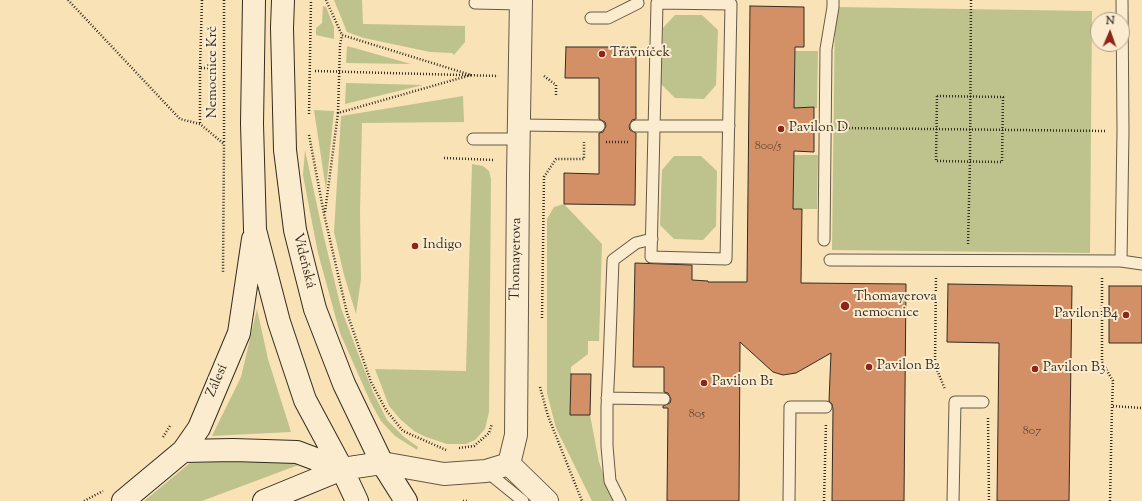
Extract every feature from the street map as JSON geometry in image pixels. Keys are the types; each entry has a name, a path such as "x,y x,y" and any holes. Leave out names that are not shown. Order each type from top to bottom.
{"main road":[{"path":"254,0 252,124 255,230 279,322 306,400 357,501"},
{"name":"Vídeňská","path":"283,0 282,28 285,150 295,230 315,309 344,384 382,463 406,501"},
{"name":"Thomayerova","path":"509,464 516,434 521,2"},
{"name":"Zálesí","path":"114,495 183,451 199,428 239,333 255,230"},
{"path":"183,451 233,450 296,452 342,469"},
{"path":"264,501 342,469 382,463 444,474 486,471 509,464 547,501"}],"lane":[{"path":"824,240 826,49 833,0"},
{"path":"1121,261 1123,131 1122,0"},
{"path":"592,18 608,18 637,1 657,3 733,2 726,259 651,257 657,3"},
{"path":"475,3 521,2"},
{"path":"472,139 519,132 599,126"},
{"path":"636,126 729,126"},
{"path":"620,501 610,481 607,446 607,398 613,260 636,243 652,239"},
{"path":"830,260 1121,261 1142,264"},
{"path":"607,398 664,400"},
{"path":"953,501 955,402 983,402"},
{"path":"789,501 790,407 826,407"},
{"path":"486,471 523,501"}],"path":[{"path":"68,0 180,119 200,124 224,144"},
{"path":"200,124 202,0"},
{"name":"Nemocnice Krč","path":"223,275 224,0"},
{"path":"309,115 311,0"},
{"path":"324,214 338,113 340,45 342,35 326,0"},
{"path":"964,260 968,252 971,0"},
{"path":"342,35 471,75"},
{"path":"200,68 209,68"},
{"path":"315,70 502,76"},
{"path":"338,113 471,75"},
{"path":"544,76 556,86 556,95"},
{"path":"937,96 1003,97 1002,162 936,161 937,129 937,96"},
{"path":"824,128 1123,131"},
{"path":"308,130 324,214 347,313 371,382 386,410 403,431 447,450"},
{"path":"542,324 544,177 556,159 584,159 584,142 591,142"},
{"path":"605,142 632,142"},
{"path":"444,158 496,160 496,166"},
{"path":"936,275 935,365 946,393"},
{"path":"1102,278 1102,362 1113,381 1110,501"},
{"path":"540,387 548,416 582,501"},
{"path":"983,402 988,412 989,501"},
{"path":"1112,406 1142,408"},
{"path":"824,501 826,407"},
{"path":"454,449 474,446 489,433 493,419"},
{"path":"161,439 174,420"},
{"path":"84,501 114,495"},
{"path":"462,501 468,501"}],"green space":[{"path":"334,0 362,0 363,24 465,26 465,42 454,55 452,53 430,52 364,38 347,32"},
{"path":"323,6 326,7 334,27 334,39 316,35 316,28 322,23"},
{"path":"835,7 1092,11 1090,12 1090,52 1092,52 1090,253 832,250"},
{"path":"675,15 702,15 718,30 716,85 704,99 675,98 661,84 663,28"},
{"path":"347,46 411,64 346,63"},
{"path":"795,51 818,51 817,108 794,108"},
{"path":"346,83 423,85 345,104"},
{"path":"463,96 464,122 362,123 360,212 361,279 356,314 344,275 334,232 341,116"},
{"path":"314,110 334,111 326,190"},
{"path":"305,150 341,308 354,343 373,392 387,420 404,437 418,447 417,450 395,436 381,421 371,403 340,333 318,253 310,212 303,175"},
{"path":"794,155 818,155 817,209 793,209"},
{"path":"674,156 701,156 717,171 716,226 703,240 674,239 660,225 662,170"},
{"path":"472,164 483,166 489,171 491,179 489,412 485,429 475,440 466,444 447,444 414,431 401,420 389,406 375,369 466,371"},
{"path":"564,204 602,244 599,341 588,341 588,354 571,367 570,414 590,415 599,462 613,501 592,501 556,428 547,393 547,219 554,207"},
{"path":"257,309 268,359 291,432 212,436 241,377"},
{"path":"305,458 309,461 202,501 144,501 190,463"}],"building":[{"path":"750,6 804,7 804,47 795,47 794,108 814,107 814,152 794,151 793,209 802,209 801,283 906,284 904,501 832,501 833,409 832,404 829,401 831,353 796,373 783,375 773,372 740,342 739,501 667,501 668,408 663,408 663,406 670,403 671,399 668,393 664,392 664,367 633,367 635,263 692,265 692,280 708,282 747,282"},
{"path":"566,47 636,47 636,119 632,120 629,126 630,130 636,133 635,205 564,204 564,173 599,174 599,133 603,132 606,126 605,122 599,119 599,78 565,78"},
{"name":"Pavilon B3","path":"948,284 1072,286 1069,501 997,501 999,343 947,342"},
{"name":"Pavilon B4","path":"1109,286 1142,286 1142,343 1109,343"},
{"path":"571,374 591,374 590,415 570,415"}],"place":[{"name":"Trávníček","path":"602,54"},
{"name":"Pavilon D","path":"781,129"},
{"name":"Indigo","path":"415,246"},
{"name":"Thomayerova nemocnice","path":"845,306"},
{"name":"Pavilon B4","path":"1126,315"},
{"name":"Pavilon B2","path":"869,367"},
{"name":"Pavilon B3","path":"1035,369"},
{"name":"Pavilon B1","path":"704,383"}]}
